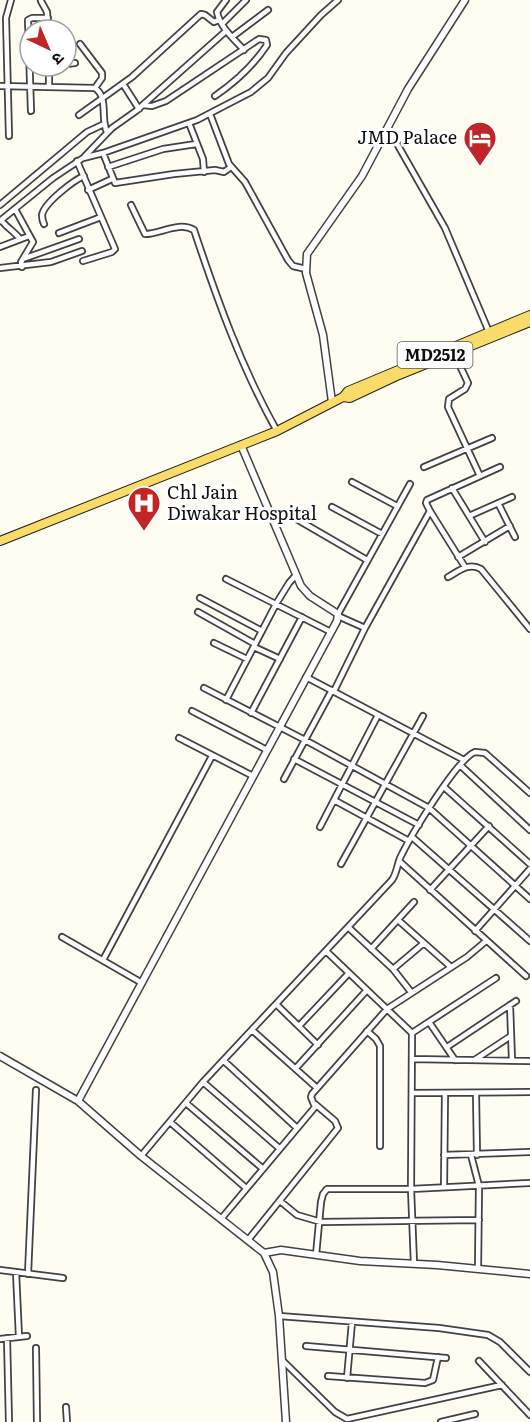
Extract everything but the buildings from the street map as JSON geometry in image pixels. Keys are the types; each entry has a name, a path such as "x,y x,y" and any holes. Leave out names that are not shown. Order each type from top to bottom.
{"main road":[{"name":"MD2512","path":"0,541 277,431 343,397 348,391 530,315"},
{"name":"MD2512","path":"343,397 350,398 530,322"}],"street":[{"path":"9,136 6,18 11,0"},
{"path":"226,0 217,12 226,31 244,50"},
{"path":"79,115 123,84 173,42 201,14 214,22 221,22 246,0"},
{"path":"20,239 1,221 77,161 189,123 240,99 260,85 286,53 338,0"},
{"path":"332,402 323,335 309,287 306,269 307,254 362,176 408,89 465,0"},
{"path":"41,1 48,18"},
{"path":"232,37 268,10"},
{"path":"83,158 107,132 141,107 226,31"},
{"path":"141,107 166,101 262,38 267,42 256,62 215,96"},
{"path":"80,44 102,73 102,78 95,88"},
{"path":"29,78 31,111"},
{"path":"49,78 49,87"},
{"path":"123,84 141,107"},
{"path":"0,86 95,88"},
{"path":"95,88 103,98 104,123 107,132"},
{"path":"210,114 229,169 245,182 290,264 306,269"},
{"path":"0,205 87,132 104,123"},
{"path":"189,123 203,159 204,172"},
{"path":"388,128 445,228 489,332"},
{"path":"108,167 163,149 196,144"},
{"path":"103,153 113,180 118,183 174,174 229,169"},
{"path":"77,161 114,251 83,261"},
{"path":"44,224 43,211 62,192 84,176"},
{"path":"88,190 113,180"},
{"path":"131,206 145,234 178,227 194,230 240,357 277,431"},
{"path":"15,209 33,245 23,259 22,267"},
{"path":"59,233 101,217"},
{"path":"0,247 29,236"},
{"path":"23,259 79,239"},
{"path":"0,268 51,262 82,251"},
{"path":"454,353 468,383 465,389 452,396 448,401 448,407 480,476"},
{"path":"424,467 492,438"},
{"path":"241,445 301,586 310,596 338,615 365,628"},
{"path":"465,567 429,511 427,500 500,467"},
{"path":"352,482 397,506"},
{"path":"78,1101 331,632 367,560 410,484"},
{"path":"452,488 485,542"},
{"path":"469,516 512,497"},
{"path":"498,503 515,537"},
{"path":"332,507 382,534"},
{"path":"284,779 429,511"},
{"path":"273,520 283,516 292,517 367,560"},
{"path":"458,557 510,526"},
{"path":"448,577 465,567 472,566 481,569 530,629"},
{"path":"226,700 276,604 296,575"},
{"path":"226,579 331,632"},
{"path":"200,598 262,631"},
{"path":"198,612 280,659"},
{"path":"251,713 302,617"},
{"path":"214,643 247,659"},
{"path":"306,677 413,733 462,762 530,830"},
{"path":"204,688 429,808 530,898"},
{"path":"192,711 267,750"},
{"path":"320,827 378,715"},
{"path":"341,864 423,716"},
{"path":"179,738 253,776"},
{"path":"141,1156 203,1082 392,880 410,839 462,762 475,752 485,753 530,793"},
{"path":"103,960 212,756"},
{"path":"294,759 419,825"},
{"path":"444,787 530,864"},
{"path":"334,800 410,839 449,869 530,941"},
{"path":"430,890 489,826"},
{"path":"399,860 525,976"},
{"path":"474,931 530,869"},
{"path":"371,949 414,902"},
{"path":"398,920 451,967"},
{"path":"348,927 393,969 411,992"},
{"path":"62,937 142,983"},
{"path":"248,1240 338,1128 336,1122 315,1104 311,1097 317,1088 387,1009 486,941"},
{"path":"393,969 424,944"},
{"path":"326,951 411,1033 411,1189 414,1263"},
{"path":"299,1026 349,973"},
{"path":"411,1033 495,978"},
{"path":"296,1068 367,990"},
{"path":"447,1047 516,1001"},
{"path":"276,1004 318,1045"},
{"path":"510,1005 512,1060"},
{"path":"429,1022 455,1060"},
{"path":"252,1030 317,1088"},
{"path":"368,1031 380,1046 380,1146"},
{"path":"474,1060 511,1036"},
{"path":"0,1056 78,1101 141,1156 264,1253 273,1272 279,1316 286,1422"},
{"path":"412,1059 530,1061"},
{"path":"224,1061 297,1128"},
{"path":"203,1082 279,1148"},
{"path":"28,1274 36,1090"},
{"path":"412,1094 530,1092"},
{"path":"476,1093 474,1155 479,1186 478,1269"},
{"path":"444,1187 445,1094"},
{"path":"186,1103 262,1168"},
{"path":"221,1219 315,1104"},
{"path":"170,1122 246,1188"},
{"path":"444,1155 530,1152"},
{"path":"316,1255 323,1194 327,1189 411,1189 530,1183"},
{"path":"280,1201 297,1215 321,1222 479,1220"},
{"path":"264,1253 281,1250 360,1261 414,1263 530,1274"},
{"path":"0,1270 63,1278"},
{"path":"16,1272 19,1337"},
{"path":"279,1316 439,1328 488,1335 500,1342 530,1372"},
{"path":"347,1378 352,1322"},
{"path":"0,1339 27,1336"},
{"path":"7,1338 9,1422"},
{"path":"306,1346 446,1358"},
{"path":"36,1348 37,1422"},
{"path":"328,1376 430,1383 434,1378 438,1357"},
{"path":"282,1360 347,1421 502,1385"},
{"path":"480,1361 530,1415"},
{"path":"0,1393 8,1393"},
{"path":"66,1407 67,1422"},
{"path":"441,1422 475,1414"}],"place":[{"name":"JMD Palace","path":"480,167"},
{"name":"Chl Jain Diwakar Hospital","path":"144,532"}]}
